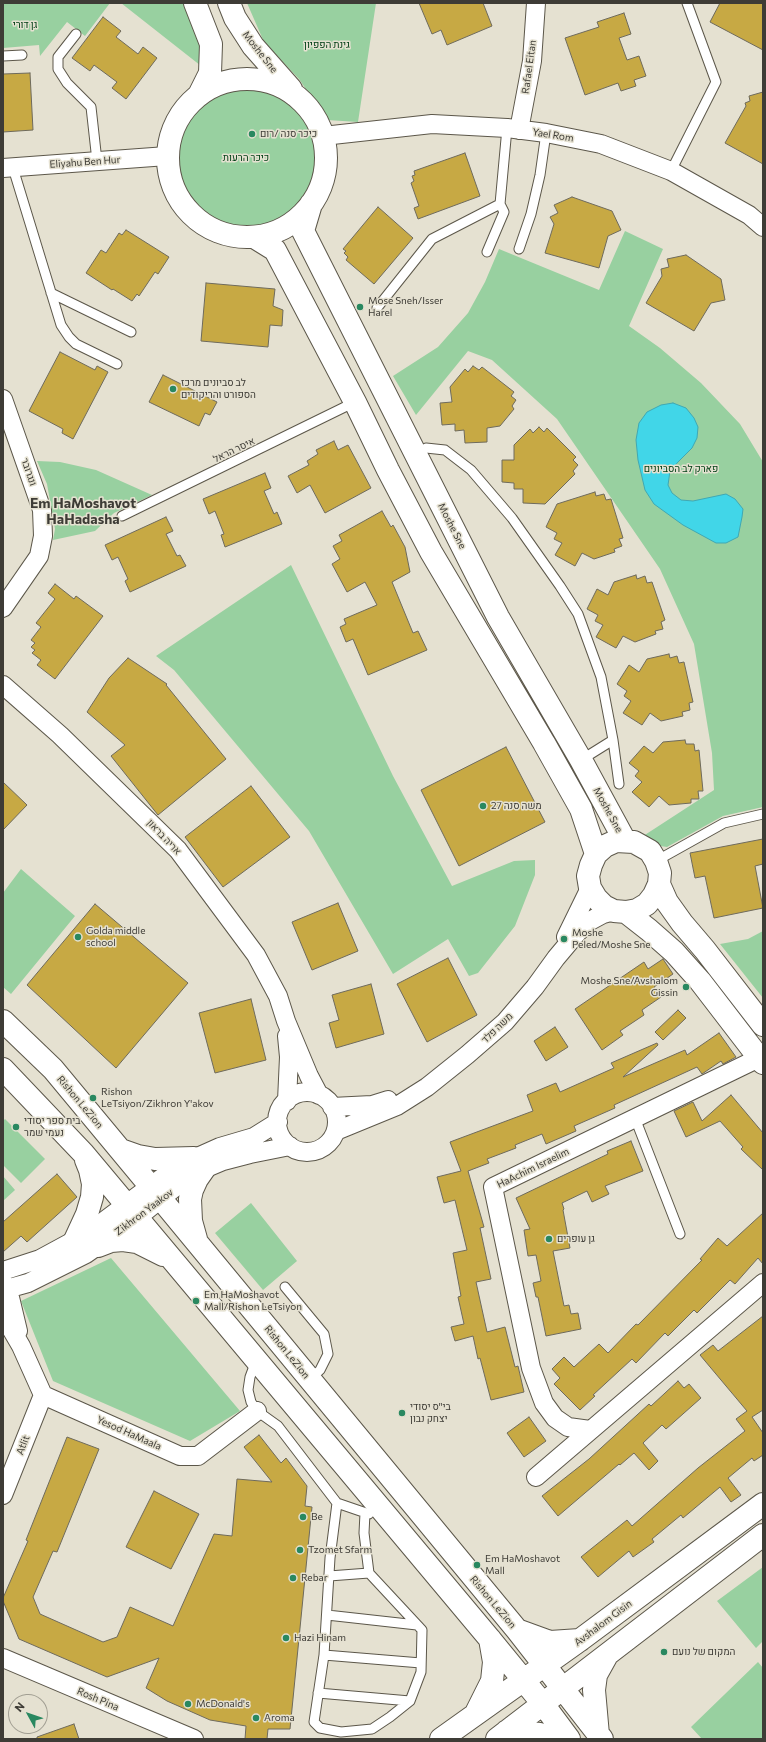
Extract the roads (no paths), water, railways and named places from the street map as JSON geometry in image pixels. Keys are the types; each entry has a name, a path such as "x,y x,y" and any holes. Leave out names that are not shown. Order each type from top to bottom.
{"street":[{"path":"195,3 211,44 210,73 199,95"},
{"name":"Moshe Sne","path":"229,3 235,18 253,46 313,114 323,136 326,149 325,168 320,187 311,204 303,231 498,617 581,760 625,841"},
{"name":"Rafael Eitan","path":"513,129 532,61 536,3"},
{"path":"297,96 277,84 254,79 231,80 214,86 199,95 182,112 172,132 167,156 171,182 183,206 203,224 228,235 254,237 271,233 300,217 311,204"},
{"name":"Yael Rom","path":"323,136 432,124 513,129 546,133 601,144 670,171 749,215 763,227"},
{"name":"Eliyahu Ben Hur","path":"8,168 167,156"},
{"path":"254,237 275,250 355,402 388,470 431,552 544,743 581,809 596,854"},
{"name":"ונגרובר","path":"3,399 42,510 43,536 39,556 3,608"},
{"name":"אריה בראון","path":"3,685 60,734 178,850 256,955 278,996 286,1021 319,1095"},
{"path":"620,911 637,910 647,904 654,895 659,884 660,873 656,861 650,851 640,844 625,841 616,842 605,846 596,854 591,864 588,876 590,888 596,898 604,906 620,911 650,930 674,952 700,981 762,1057"},
{"path":"659,884 667,902 682,923 705,950 763,1025"},
{"name":"משה פלד","path":"556,958 590,888"},
{"name":"משה פלד","path":"336,1131 397,1106 427,1087 505,1022 535,987 556,958 577,933 590,922 603,914 620,911"},
{"name":"Rishon LeZion","path":"3,1021 53,1069 156,1192 517,1630 562,1690 600,1737"},
{"name":"אריה בראון","path":"286,1021 289,1057 287,1101"},
{"name":"HaAchim Israelim","path":"590,1430 568,1427 555,1418 544,1403 531,1368 493,1187 762,1057"},
{"path":"3,1069 83,1153 489,1638 543,1704 569,1739"},
{"name":"משה פלד","path":"332,1107 372,1105 404,1096 427,1087"},
{"path":"302,1093 319,1095 330,1103 335,1112 337,1122 336,1131 332,1139 325,1146 317,1150 303,1151 290,1146 281,1136 278,1122 279,1112 292,1096 302,1093"},
{"name":"Zikhron Yaakov","path":"5,1287 28,1283 56,1270 98,1246 132,1212 156,1192 187,1179 199,1164 220,1146 254,1137 278,1122"},
{"name":"Zikhron Yaakov","path":"199,1164 223,1162 250,1154 290,1146"},
{"path":"120,1150 138,1156 199,1164 190,1199 191,1221 197,1242"},
{"path":"75,1240 87,1214 92,1197 93,1184 90,1170 83,1153"},
{"name":"Zikhron Yaakov","path":"3,1271 40,1258 132,1212"},
{"path":"98,1246 111,1241 132,1241 152,1248 172,1260"},
{"path":"536,1477 763,1283"},
{"path":"5,1287 21,1346"},
{"path":"3,1315 21,1346 43,1395"},
{"name":"Yesod HaMaala","path":"43,1395 180,1456 198,1456 257,1411"},
{"name":"Atlit","path":"3,1496 43,1395"},
{"name":"Avshalom Gisin","path":"441,1739 580,1640 763,1504"},
{"path":"502,1735 763,1535"},
{"path":"517,1630 550,1642 580,1640"},
{"path":"474,1715 492,1681 494,1662 489,1638"},
{"path":"600,1737 594,1690 596,1675 607,1655"},
{"name":"Rosh Pina","path":"3,1658 194,1739"},
{"path":"502,1735 540,1734 558,1739"}],"lane":[{"path":"670,171 716,82 687,3"},
{"path":"76,34 58,57 58,69 67,83 91,107 97,161"},
{"path":"3,56 22,55"},
{"path":"487,252 504,212 500,204 513,129"},
{"path":"519,249 531,214 538,183 546,133"},
{"path":"8,168 61,325 76,344 117,364"},
{"path":"377,308 432,239 500,204"},
{"path":"51,293 131,332"},
{"name":"איסר הראל","path":"122,516 355,402"},
{"path":"416,454 426,448 445,450 471,470 512,518 578,614 601,677 613,740 619,784"},
{"path":"581,760 613,740"},
{"path":"656,861 724,823 763,814"},
{"path":"635,1118 680,1234"},
{"path":"284,1287 324,1334 328,1354 320,1370 310,1379"},
{"path":"256,1361 250,1377 248,1390 251,1402 257,1411 278,1426 337,1503 391,1522"},
{"path":"337,1503 329,1576 324,1655 314,1722 320,1728 341,1732 372,1729 410,1702 421,1672 422,1630 368,1573 364,1533 365,1513"},
{"path":"329,1576 368,1573"},
{"path":"327,1615 417,1625"},
{"path":"324,1655 421,1663"},
{"path":"318,1693 410,1702"}],"water":[{"path":"673,403 686,408 694,418 698,427 697,438 692,448 670,471 668,485 672,493 681,500 693,501 726,494 735,499 743,509 738,537 726,543 716,543 683,525 654,504 645,490 638,460 636,440 639,423 647,412 661,405"}],"place":[{"name":"כיכר סנה /רום","path":"252,134"},
{"name":"Mose Sneh/Isser Harel","path":"360,307"},
{"name":"לב סביונים מרכז הספורט והריקודים","path":"173,389"},
{"name":"משה סנה 27","path":"483,806"},
{"name":"Golda middle school","path":"78,937"},
{"name":"Moshe Peled/Moshe Sne","path":"564,939"},
{"name":"Moshe Sne/Avshalom Gissin","path":"686,987"},
{"name":"Rishon LeTsiyon/Zikhron Y'akov","path":"93,1098"},
{"name":"בית ספר יסודי נעמי שמר","path":"16,1127"},
{"name":"גן עופרים","path":"549,1239"},
{"name":"Em HaMoshavot Mall/Rishon LeTsiyon","path":"196,1301"},
{"name":"בי\"ס יסודי יצחק נבון","path":"402,1413"},
{"name":"Be","path":"303,1517"},
{"name":"Tzomet Sfarm","path":"300,1550"},
{"name":"Em HaMoshavot Mall","path":"477,1565"},
{"name":"Rebar","path":"293,1578"},
{"name":"Hazi Hinam","path":"286,1638"},
{"name":"המקום של נועם","path":"664,1652"},
{"name":"McDonald's","path":"188,1704"},
{"name":"Aroma","path":"256,1718"}],"district":[{"name":"Em HaMoshavot HaHadasha","path":"83,512"}],"park label":[{"name":"גן דורי","path":"25,25"},
{"name":"גינת הפפיון","path":"327,45"},
{"name":"כיכר הרעות","path":"246,158"},
{"name":"פארק לב הסביונים","path":"681,469"}]}
